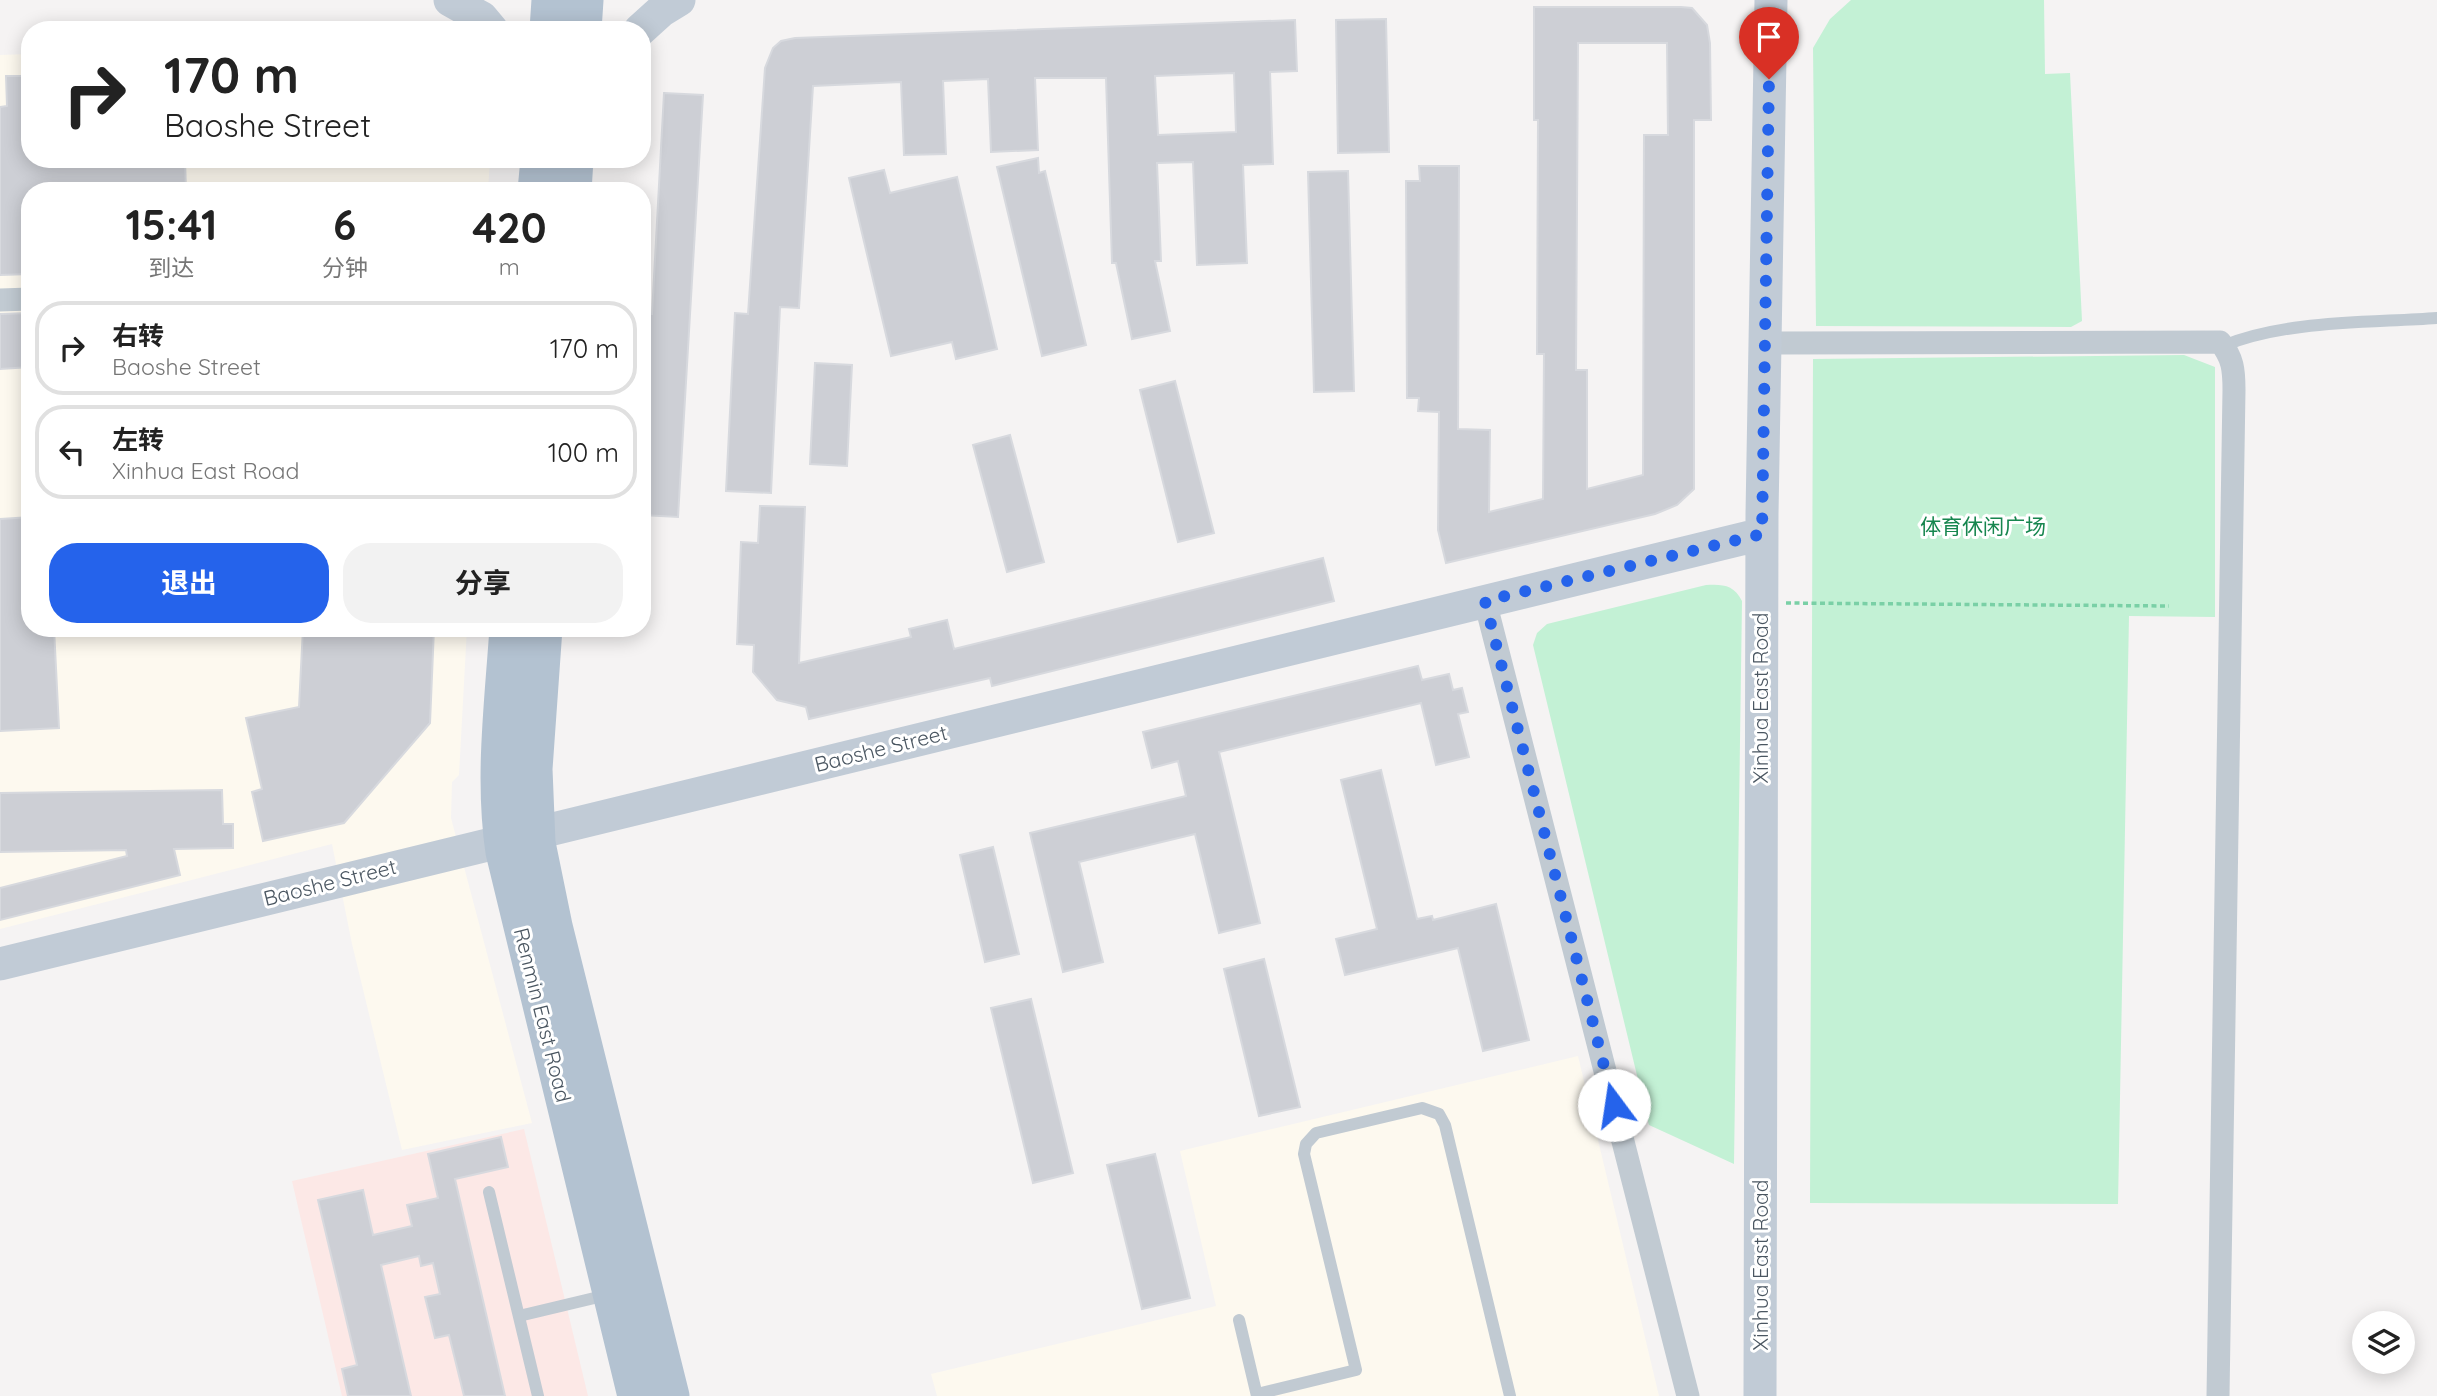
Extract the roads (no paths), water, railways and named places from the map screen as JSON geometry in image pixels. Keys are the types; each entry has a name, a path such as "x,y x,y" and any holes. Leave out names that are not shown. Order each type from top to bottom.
{"main road":[{"path":"549,21 550,0"},
{"path":"584,21 585,0"},
{"name":"Renmin East Road","path":"507,637 499,767 519,837 611,1294 636,1396"},
{"name":"Renmin East Road","path":"543,637 534,769 519,837 554,926 671,1396"}],"street":[{"path":"450,0 484,21"},
{"path":"650,21 679,0"},
{"name":"Xinhua East Road","path":"1760,1396 1762,534 1771,0"},
{"path":"0,300 21,299"},
{"path":"1765,343 2220,342 2234,364 2218,1396"},
{"name":"Baoshe Street","path":"0,964 1762,534"},
{"path":"1485,601 1688,1396"}],"lane":[{"path":"2223,346 2244,337 2290,330 2437,318"},
{"path":"1239,1320 1257,1395 1356,1370 1304,1154 1306,1144 1316,1133 1422,1108 1439,1114 1446,1125 1510,1396"},
{"path":"489,1192 538,1396"},
{"path":"519,1316 611,1294"}],"park label":[{"name":"体育休闲广场","path":"1983,527"}]}
